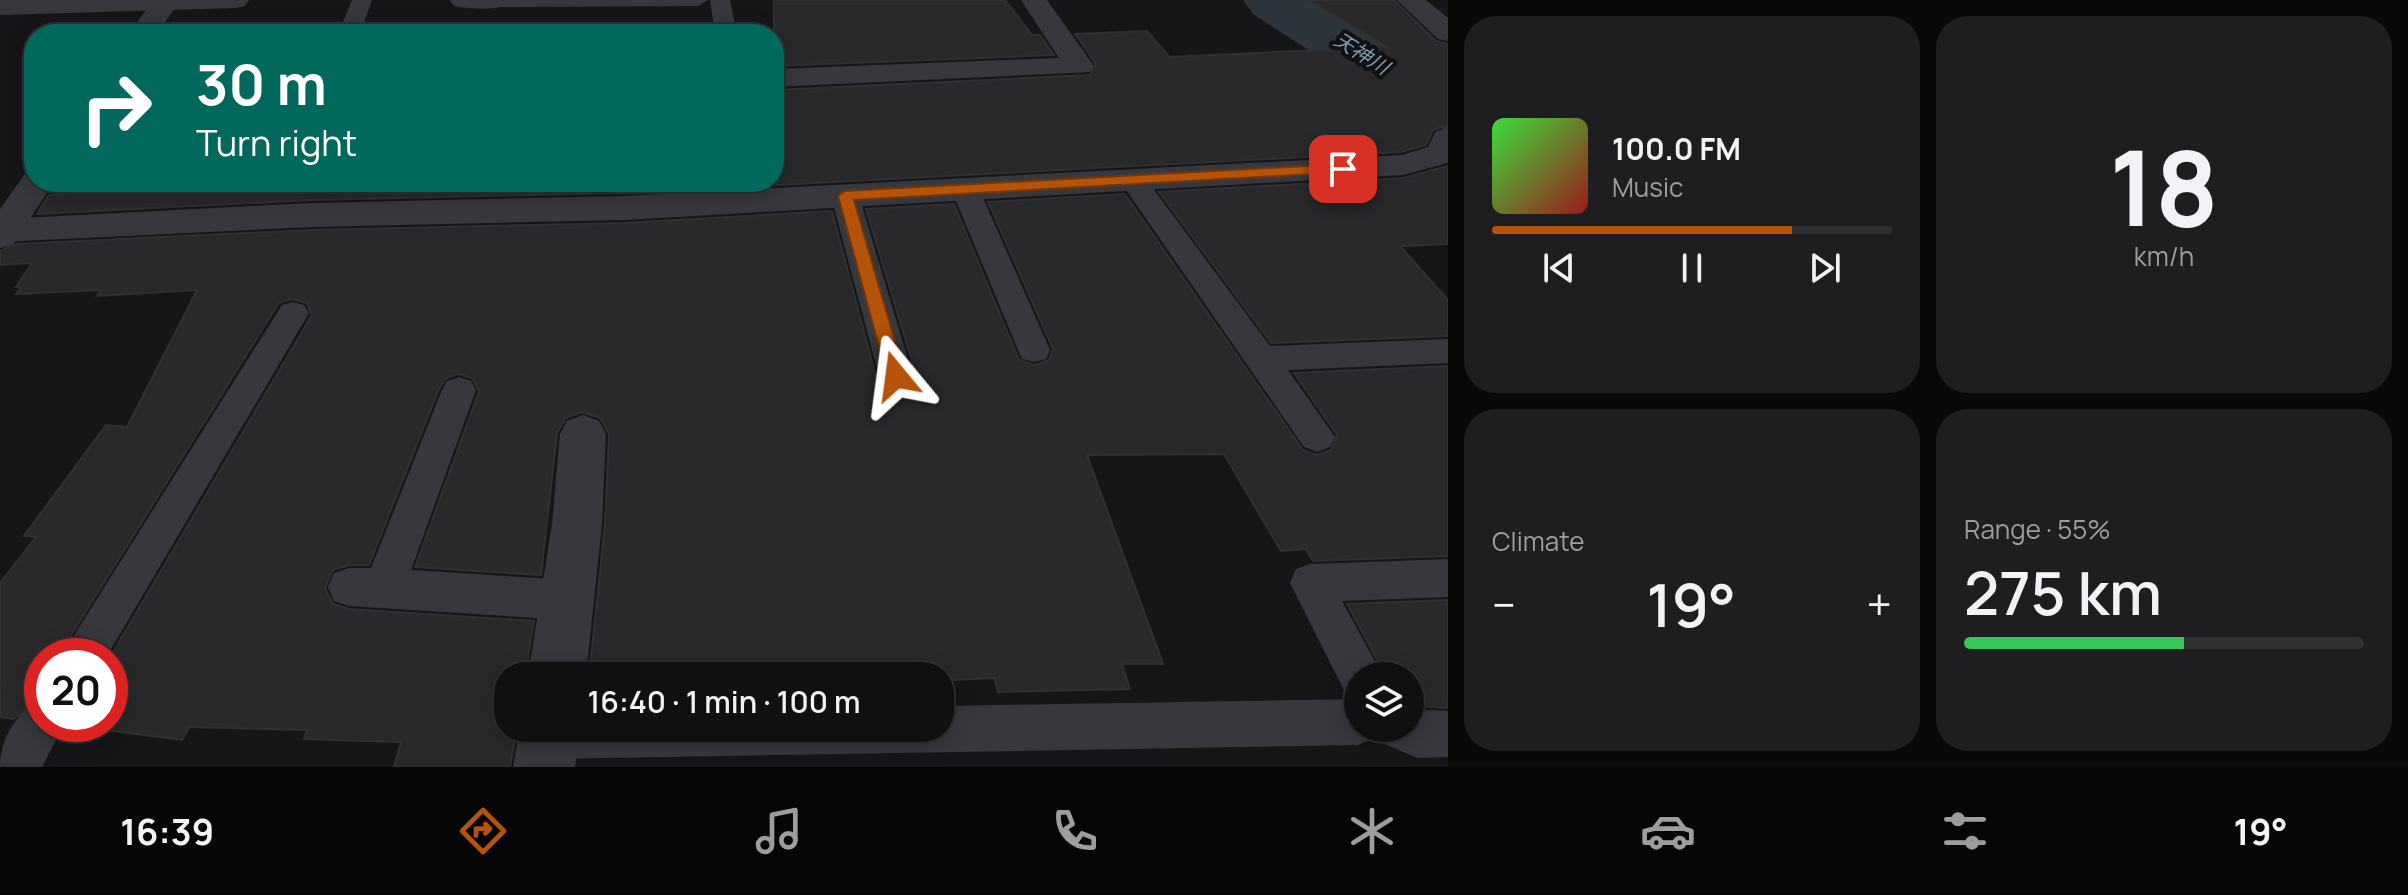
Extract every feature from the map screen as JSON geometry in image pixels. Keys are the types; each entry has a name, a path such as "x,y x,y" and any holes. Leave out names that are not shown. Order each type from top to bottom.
{"street":[{"path":"150,24 167,0"},
{"path":"0,7 236,0"},
{"path":"463,0 491,1"},
{"path":"784,78 1079,66 1034,0"},
{"path":"1410,0 1448,33"},
{"path":"12,213 311,215 624,208 1403,165 1446,150"},
{"path":"559,662 583,434"}],"lane":[{"path":"353,24 362,0"},
{"path":"491,1 587,10 698,0"},
{"path":"720,0 724,24"},
{"path":"1133,181 1317,437"},
{"path":"966,191 1034,350"},
{"path":"845,196 896,376"},
{"path":"94,638 293,313"},
{"path":"1261,359 1448,351"},
{"path":"459,390 367,587 567,600"},
{"path":"1353,662 1310,583 1448,578"},
{"path":"548,744 1344,722"},
{"path":"1424,735 1448,734"},
{"path":"15,767 30,742"}],"building":[{"path":"774,0 1005,0 1032,35 1040,35 1054,55 784,66 784,24 774,24"},
{"path":"1309,0 1394,0 1436,41 1448,44 1448,125 1433,130 1426,145 1401,152 784,185 784,90 1090,75 1096,64 1075,34 1147,31 1169,57 1387,47"},
{"path":"1448,166 1448,244 1400,246 1448,300 1448,336 1271,343 1159,192 1403,178"},
{"path":"93,192 643,192 311,200 37,214 49,195"},
{"path":"1125,194 1303,450 1316,455 1331,450 1337,435 1294,373 1448,366 1448,556 1313,561 1306,549 1281,551 1224,454 1087,455 1163,664 1122,664 1130,689 998,692 994,678 954,680 954,662 590,662 605,524 609,434 600,418 582,412 566,418 557,433 541,575 415,567 479,391 472,378 458,374 446,378 439,389 369,565 349,565 333,570 325,588 333,604 349,609 534,621 527,662 494,662 494,742 514,742 510,767 394,767 401,742 304,739 307,730 189,727 182,740 128,733 128,638 121,638 312,315 307,303 292,299 279,303 69,638 24,638 24,711 14,719 0,717 0,583 36,537 24,536 106,425 127,427 197,290 97,296 101,290 16,294 21,287 16,287 32,263 0,265 0,251 17,244 311,230 624,223 832,211 876,377 883,388 897,392 911,386 916,375 866,209 954,204 1019,360 1035,365 1049,360 1053,349 988,202"},
{"path":"1448,600 1448,708 1424,707 1424,662 1378,662 1347,604"}],"waterway":[{"name":"天神川","path":"1276,0 1448,107"}],"route":[{"path":"896,376 845,196 1343,169"}]}
